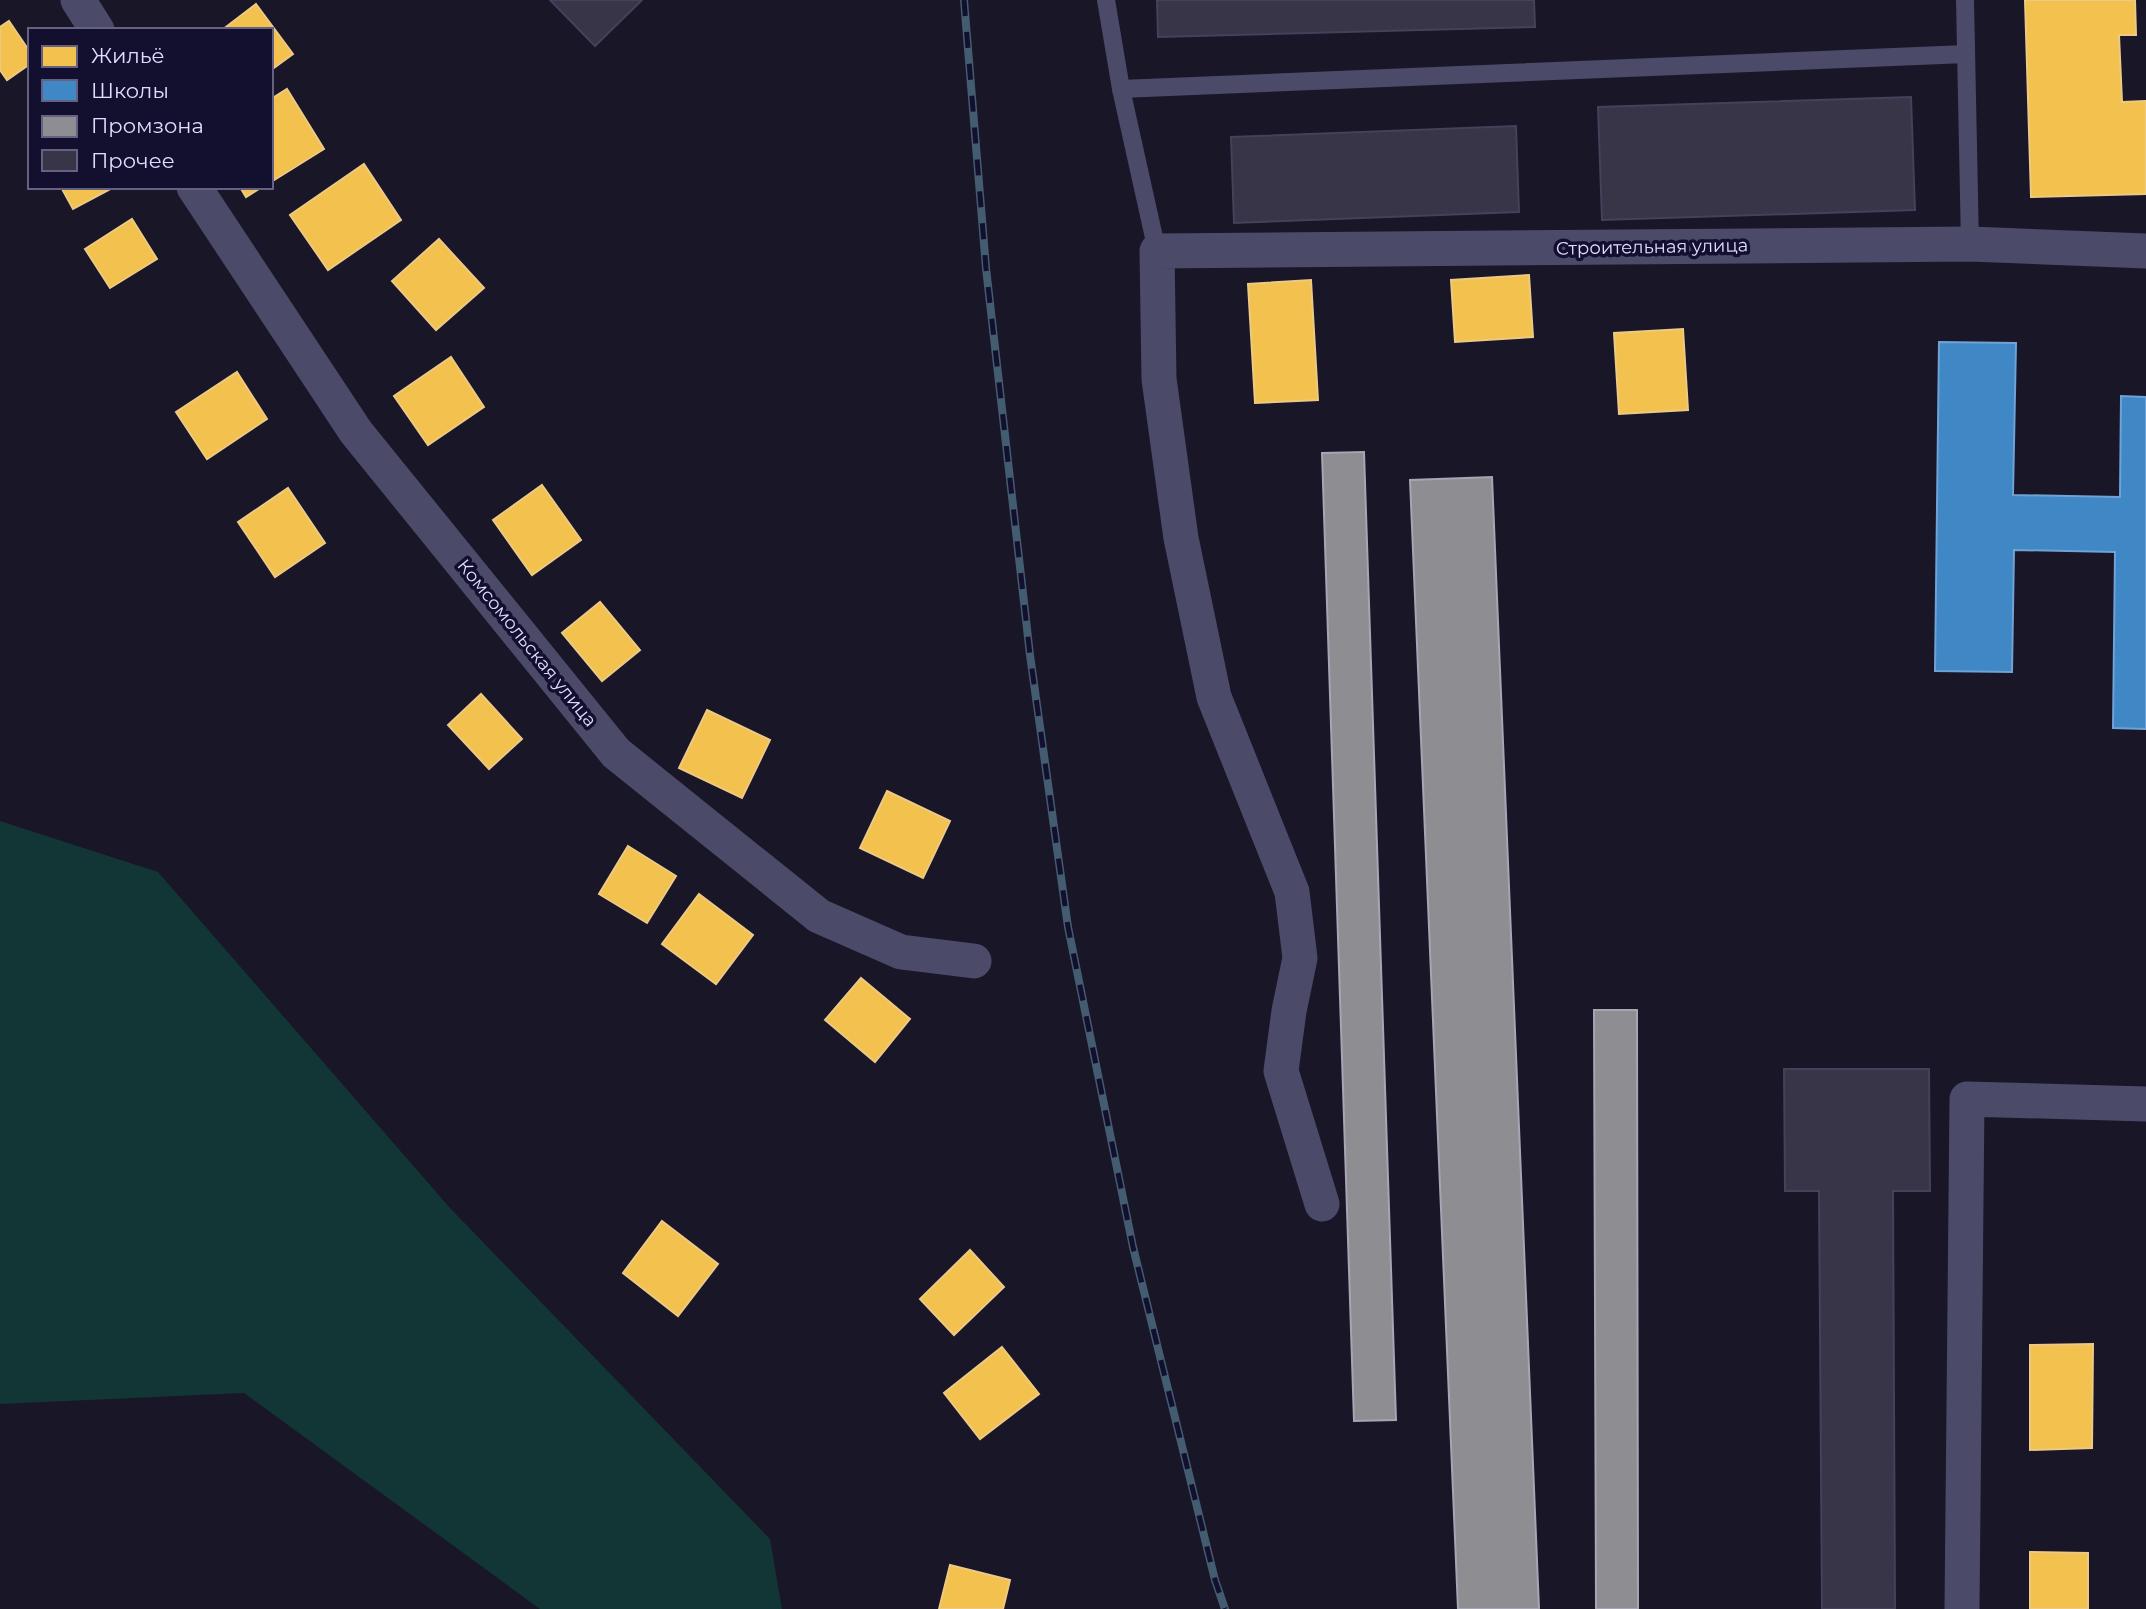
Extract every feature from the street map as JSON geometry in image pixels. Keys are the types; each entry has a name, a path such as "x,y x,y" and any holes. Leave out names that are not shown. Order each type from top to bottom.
{"street":[{"path":"78,0 96,28"},
{"name":"Комсомольская улица","path":"195,189 356,432 616,753 819,916 901,952 974,961"},
{"name":"Строительная улица","path":"1157,251 1970,244 2146,251"},
{"path":"1157,251 1159,379 1181,538 1214,697 1292,892 1300,958 1281,1071 1322,1204"},
{"path":"1962,1609 1967,1100 2146,1104"}],"lane":[{"path":"1105,0 1121,89 1157,251"},
{"path":"1965,0 1970,244"},
{"path":"1121,89 1966,54"}],"green space":[{"path":"0,821 158,872 450,1208 770,1539 782,1609 540,1609 244,1393 0,1404"}],"building: Жильё":[{"path":"2025,0 2135,0 2136,35 2119,35 2122,102 2146,101 2146,194 2031,197"},
{"path":"256,4 293,54 273,69 273,28 225,28"},
{"path":"9,21 28,49 28,65 7,80 0,70 0,27"},
{"path":"287,89 324,149 273,181 273,98"},
{"path":"364,164 401,220 328,270 290,215"},
{"path":"62,189 110,189 73,209"},
{"path":"241,189 259,189 246,197"},
{"path":"132,219 157,259 110,288 85,249"},
{"path":"439,239 484,288 436,330 392,281"},
{"path":"1529,275 1533,337 1455,342 1451,280"},
{"path":"1311,280 1318,400 1255,403 1248,284"},
{"path":"1683,329 1688,410 1619,414 1614,333"},
{"path":"451,357 484,407 428,445 394,396"},
{"path":"237,372 267,419 207,459 176,412"},
{"path":"542,485 581,540 532,575 493,520"},
{"path":"288,488 325,543 275,577 238,522"},
{"path":"600,602 640,650 602,681 562,633"},
{"path":"481,694 522,739 489,769 448,725"},
{"path":"707,710 770,740 742,798 679,768"},
{"path":"887,791 950,821 923,878 860,848"},
{"path":"628,846 676,876 647,923 599,894"},
{"path":"699,894 753,935 716,984 662,944"},
{"path":"861,978 910,1019 875,1062 825,1020"},
{"path":"662,1221 718,1264 678,1316 623,1273"},
{"path":"970,1250 1004,1287 954,1335 920,1299"},
{"path":"2093,1344 2092,1448 2030,1450 2030,1345"},
{"path":"1002,1347 1039,1394 980,1439 944,1393"},
{"path":"2030,1552 2088,1553 2088,1609 2030,1609"},
{"path":"950,1565 1010,1580 1003,1609 939,1609"}],"building: Школы":[{"path":"1939,342 2016,343 2013,495 2120,497 2121,396 2146,397 2146,729 2113,728 2115,552 2014,550 2012,672 1935,671"}],"building: Промзона":[{"path":"1364,452 1396,1420 1354,1421 1322,453"},
{"path":"1492,477 1539,1609 1458,1609 1410,480"},
{"path":"1594,1010 1637,1010 1638,1609 1596,1609"}],"building: Прочее":[{"path":"550,0 642,0 595,46"},
{"path":"1157,0 1534,0 1535,27 1158,37"},
{"path":"1911,97 1915,210 1602,220 1598,107"},
{"path":"1516,126 1519,212 1234,223 1231,137"},
{"path":"1784,1069 1929,1069 1930,1191 1893,1191 1895,1609 1822,1609 1819,1191 1785,1191"}],"railway":[{"path":"964,0 986,268 1030,655 1068,927 1133,1247 1215,1580 1225,1609"}]}
